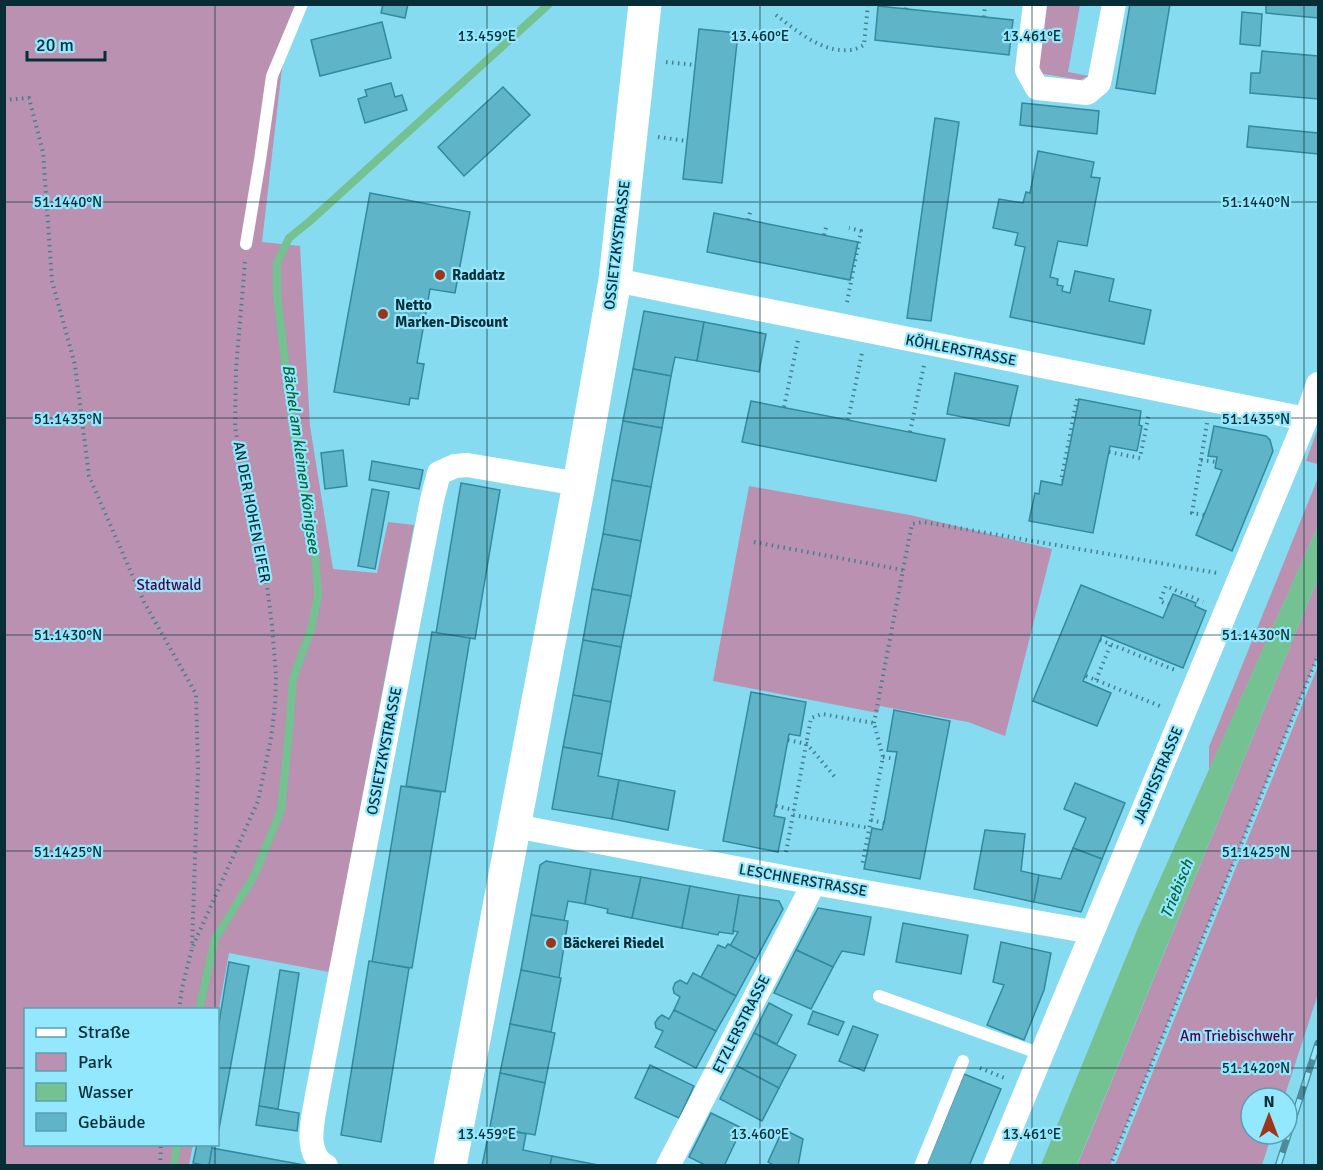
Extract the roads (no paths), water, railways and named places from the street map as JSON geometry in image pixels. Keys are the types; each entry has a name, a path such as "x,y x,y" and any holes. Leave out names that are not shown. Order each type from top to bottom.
{"main road":[{"name":"OSSIETZKYSTRASSE","path":"450,1166 579,484 615,280 645,4"}],"street":[{"path":"1035,4 1027,70 1037,88 1087,93 1099,83 1114,4"},
{"name":"KÖHLERSTRASSE","path":"615,280 1306,419"},
{"name":"JASPISSTRASSE","path":"995,1166 1306,419 1318,384"},
{"name":"OSSIETZKYSTRASSE","path":"326,1166 320,1162 312,1149 315,1107 439,473 455,466 467,465 579,484"},
{"name":"LESCHNERSTRASSE","path":"515,826 814,883 1092,932"},
{"name":"ETZLERSTRASSE","path":"668,1166 814,883"}],"lane":[{"path":"246,244 272,76 302,4"},
{"path":"879,996 1041,1054"},
{"path":"920,1166 963,1061"}],"water":[{"name":"Triebisch","path":"1318,526 1318,578 1077,1165 1041,1165 1138,928"}],"waterway":[{"name":"Bächel am kleinen Königsee","path":"199,1008 215,939 254,876 281,810 293,679 311,629 318,596 315,554 293,428 277,295 277,263 289,238 549,4"},
{"name":"Bächel am kleinen Königsee","path":"174,1166 177,1146"}],"railway":[{"path":"1278,1166 1318,1043"}],"place":[{"name":"Raddatz","path":"440,275"},
{"name":"Netto Marken-Discount","path":"383,314"},
{"name":"Bäckerei Riedel","path":"551,943"}],"park label":[{"name":"Stadtwald","path":"169,585"},
{"name":"Am Triebischwehr","path":"1237,1036"}]}
